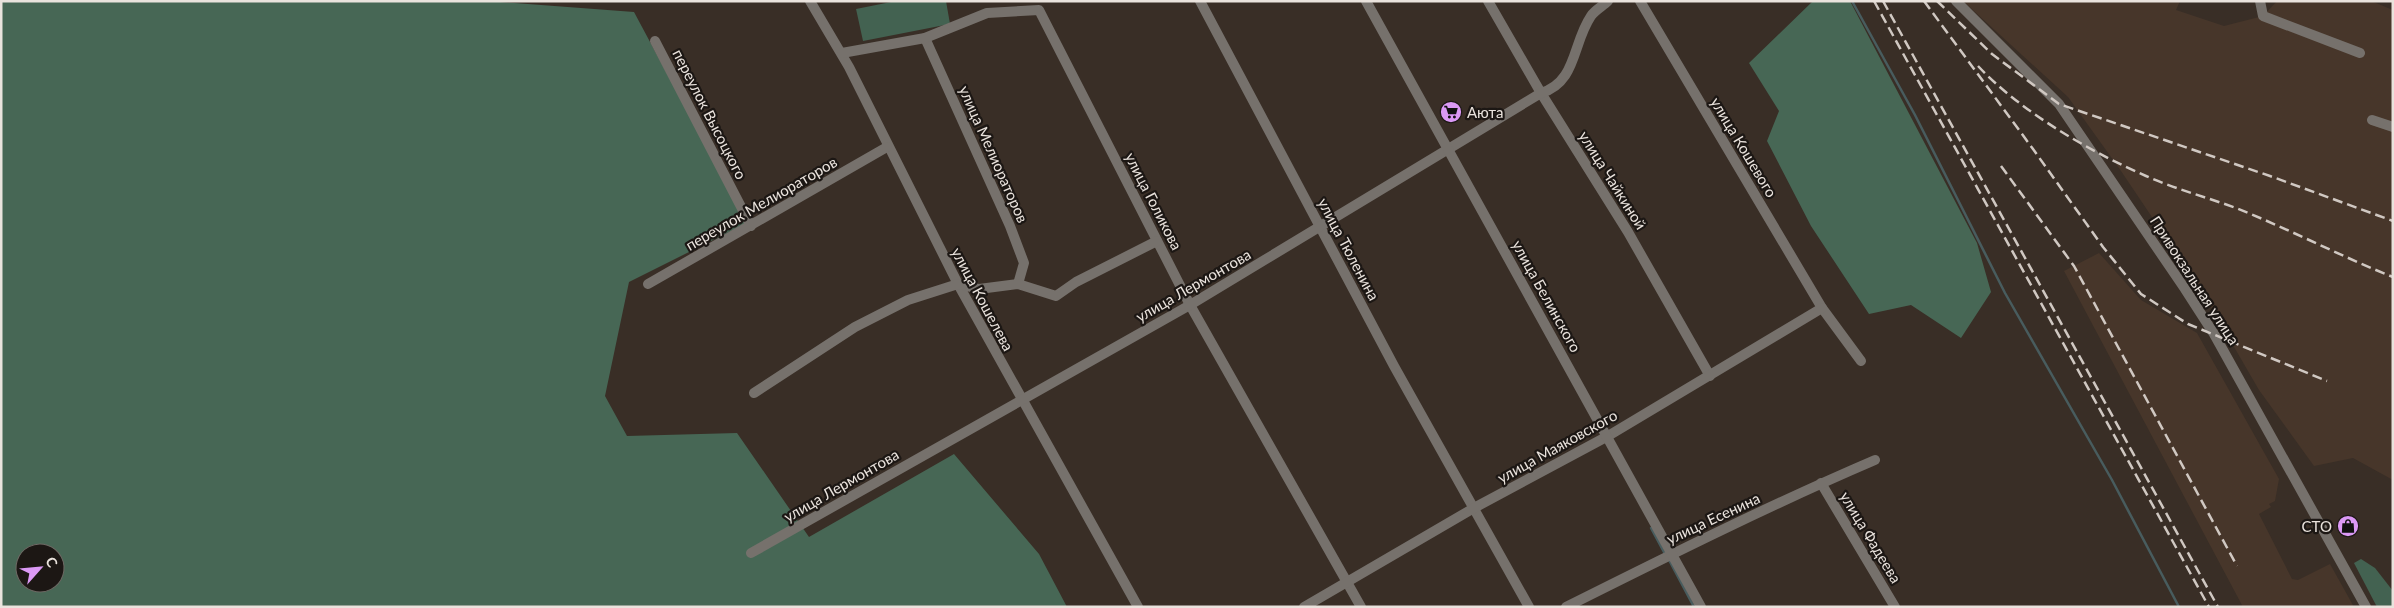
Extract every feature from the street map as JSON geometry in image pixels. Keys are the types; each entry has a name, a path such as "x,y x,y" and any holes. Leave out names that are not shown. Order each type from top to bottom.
{"street":[{"name":"улица Кошелева","path":"810,1 842,53 887,147 1020,399 1138,607"},
{"name":"улица Тюленина","path":"1200,1 1390,358 1529,607"},
{"name":"улица Белинского","path":"1366,1 1701,607"},
{"name":"улица Чайкиной","path":"1488,1 1540,93 1628,232 1710,376"},
{"name":"улица Лермонтова","path":"751,553 1020,399 1190,305 1447,148 1540,93 1554,89 1568,73 1578,41 1592,15 1608,1"},
{"name":"улица Кошевого","path":"1640,1 1822,308 1860,361"},
{"name":"Привокзальная улица","path":"1956,1 2059,104 2185,289 2218,342 2366,607"},
{"path":"2260,1 2263,16 2360,52"},
{"name":"улица Голикова","path":"842,53 925,38 987,14 1040,10 1190,305 1361,607"},
{"name":"улица Мелиораторов","path":"925,38 1010,226 1024,263 1018,284"},
{"name":"переулок Высоцкого","path":"656,41 751,226"},
{"path":"2372,120 2393,128"},
{"name":"переулок Мелиораторов","path":"648,284 887,147"},
{"path":"754,393 855,327 908,300 958,284 979,289 1018,284 1056,296 1076,282 1157,241"},
{"name":"улица Маяковского","path":"1304,607 1474,508 1608,436 1822,308"},
{"name":"улица Есенина","path":"1566,607 1672,553 1821,483 1875,460"},
{"name":"улица Фадеева","path":"1821,483 1895,607"}],"shaded area":[{"path":"1963,1 2180,1 2176,10 2224,26 2263,16 2277,1 2371,1 2393,10 2393,480 2353,458 2314,466 2259,390 2201,290 2121,171 2068,97"},
{"path":"2099,253 2141,300 2197,333 2279,479 2275,501 2269,504 2271,507 2259,514 2292,579 2298,580 2330,564 2354,607 2243,607 2064,271"}],"green space":[{"path":"1,1 487,1 634,12 747,223 629,282 605,396 627,436 737,433 809,537 954,454 1039,554 1067,607 1,607"},
{"path":"896,1 946,1 950,24 863,41 856,9"},
{"path":"1813,1 1850,1 1977,243 1991,292 1961,338 1911,305 1869,314 1811,226 1767,141 1779,111 1749,63"},
{"path":"2361,559 2375,568 2393,591 2393,607 2377,607 2354,563"}],"waterway":[{"path":"1852,1 1915,115 2005,293 2112,480 2179,607"},
{"path":"1651,528 1665,554"},
{"path":"1668,558 1694,607"}],"railway":[{"path":"1874,1 2209,607"},
{"path":"1883,1 2218,607"},
{"path":"1924,1 2103,247 2141,294 2188,324 2327,381"},
{"path":"1937,1 1992,54 2059,104 2270,176 2393,221"},
{"path":"1978,66 2014,99 2057,129 2102,155 2157,181 2256,216 2393,277"},
{"path":"2001,166 2074,266 2237,566"}],"place":[{"name":"Аюта","path":"1451,112"},
{"name":"СТО","path":"2348,526"}]}
